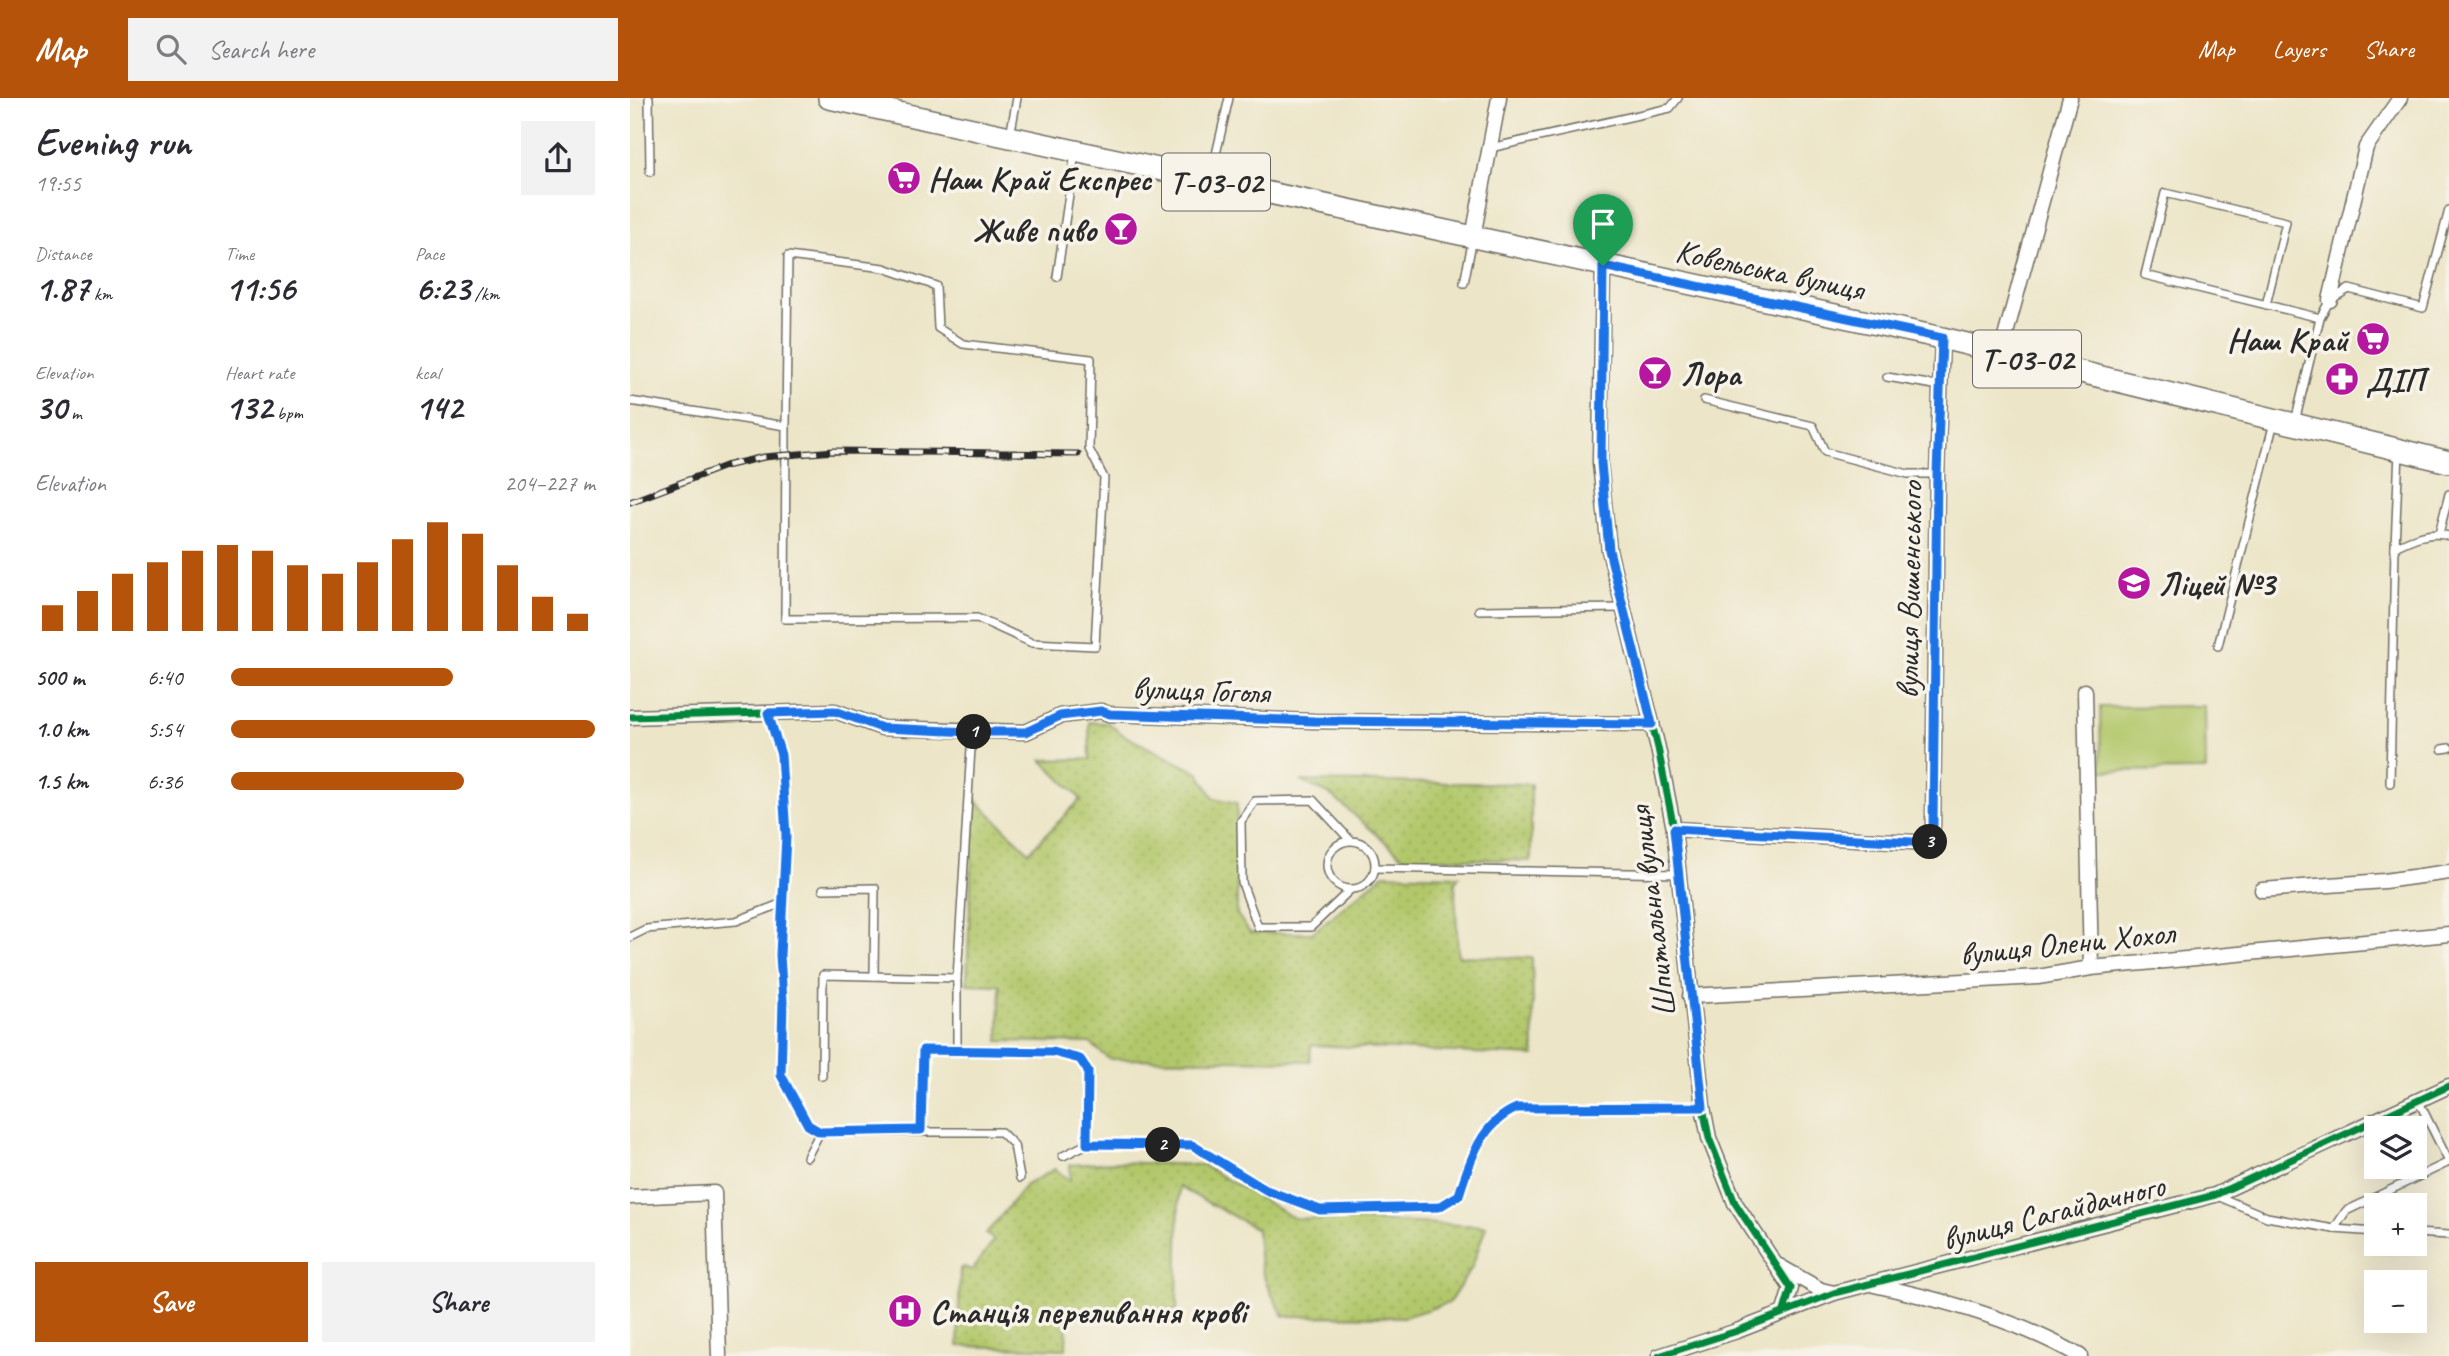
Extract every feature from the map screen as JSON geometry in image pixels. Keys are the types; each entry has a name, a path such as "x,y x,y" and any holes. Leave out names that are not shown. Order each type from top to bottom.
{"main road":[{"name":"Ковельська вулиця","path":"828,98 868,102 1075,152 1942,338 2284,424 2449,462"}],"street":[{"path":"1473,237 1499,98"},
{"path":"2000,352 2070,98"},
{"path":"2330,300 2366,147 2400,98"},
{"name":"Шпитальна вулиця","path":"1603,266 1601,463 1609,550 1652,724 1674,829 1690,996 1709,1139 1735,1203 1778,1265 1821,1290 1834,1293"},
{"name":"вулиця Вишенського","path":"1674,829 1930,843 1933,825 1937,474 1942,338"},
{"path":"2085,691 2091,968"},
{"name":"вулиця Гоголя","path":"630,717 835,711 882,728 972,732 1026,732 1060,716 1101,711 1110,714 1314,721 1652,724"},
{"path":"2262,890 2384,881 2449,872"},
{"name":"вулиця Олени Хохол","path":"1690,996 2038,977 2091,968 2449,934"},
{"name":"вулиця Сагайдачного","path":"1659,1356 1834,1293 2215,1195 2449,1086"},
{"path":"630,1197 714,1193 719,1356"},
{"path":"1778,1265 1791,1288 1784,1311"},
{"path":"1871,1285 1997,1316 2041,1334 2080,1356"}],"lane":[{"path":"649,98 650,172"},
{"path":"1010,137 1015,98"},
{"path":"1210,180 1229,98"},
{"path":"1490,148 1670,108 1678,98"},
{"path":"1057,277 1075,152"},
{"path":"2266,304 2286,222 2165,193 2146,275 2266,304 2320,317"},
{"path":"2218,646 2284,424 2320,317 2330,300 2349,289 2423,308 2449,210"},
{"path":"1464,283 1473,237"},
{"path":"788,256 884,268 936,286 938,328 963,344 1091,359 1089,449 1104,478 1095,646 1032,643 977,618 785,619 786,426 788,256"},
{"path":"1887,377 1940,386"},
{"path":"1704,400 1814,426 1825,452 1909,474 1937,474"},
{"path":"630,401 786,426"},
{"path":"2390,782 2399,451"},
{"path":"2439,534 2449,494"},
{"path":"2395,547 2415,537 2439,534 2449,536"},
{"path":"1479,610 1623,608"},
{"path":"768,713 781,755 786,836 780,955 783,1001 781,1075 808,1125 820,1132 1001,1132 1014,1145 1020,1178"},
{"path":"957,1051 957,978 972,732"},
{"path":"1313,800 1350,840 1362,844 1371,852 1374,868 1367,883 1350,890 1311,927 1258,927 1242,883 1241,821 1255,801 1313,800"},
{"path":"1350,840 1332,850 1328,876 1342,888 1350,890"},
{"path":"1374,868 1678,874"},
{"path":"823,889 875,888 874,976"},
{"path":"630,937 646,929 710,926 736,921 783,903"},
{"path":"821,1076 823,975 957,978"},
{"path":"921,1130 923,1050 1053,1052 1080,1059 1088,1071 1087,1144"},
{"path":"2334,1229 2346,1211 2449,1162 2418,1100"},
{"path":"1063,1156 1087,1144 1192,1145 1266,1190 1320,1210 1439,1207 1459,1195 1472,1155 1489,1127 1500,1115 1517,1108 1703,1107"},
{"path":"807,1157 820,1132"},
{"path":"2215,1195 2266,1217 2334,1229 2364,1231"},
{"path":"2427,1233 2448,1234"}],"green space":[{"path":"2205,706 2206,770 2101,771 2100,707"},
{"path":"1089,722 1108,723 1125,736 1199,773 1214,798 1237,803 1237,914 1250,933 1312,933 1384,874 1459,876 1455,883 1458,956 1532,958 1534,1056 1311,1045 1310,1061 1109,1059 1090,1043 999,1041 1000,985 967,984 974,798 1029,852 1081,799 1042,760 1090,759"},
{"path":"1301,781 1531,784 1531,861 1403,857 1331,795"},
{"path":"1113,1162 1202,1165 1294,1218 1486,1226 1472,1267 1449,1303 1404,1317 1284,1316 1263,1275 1257,1229 1179,1187 1177,1310 1067,1315 1066,1349 958,1346 960,1269 964,1267 972,1270 994,1240 986,1234 1026,1185 1055,1169 1070,1181 1070,1165"}],"railway":[{"path":"630,502 725,466 764,457 834,451 1078,454"}],"cycle path":[{"path":"1603,266 1600,463 1609,550 1658,748 1674,829 1703,1107 1709,1138 1735,1203 1791,1288 1784,1311"},
{"path":"630,717 835,711 882,728 1026,732 1060,716 1101,711 1109,714 1314,721 1652,724"},
{"path":"1659,1356 1737,1331 1834,1293 2215,1195 2449,1086"}],"place":[{"name":"Наш Край Експрес","path":"904,178"},
{"name":"Живе пиво","path":"1121,229"},
{"name":"Наш Край","path":"2373,339"},
{"name":"Лора","path":"1655,373"},
{"name":"ДІП","path":"2342,379"},
{"name":"Ліцей №3","path":"2134,583"},
{"name":"Станція переливання крові","path":"905,1311"}],"route":[{"path":"1603,266 1942,338 1937,474 1933,825 1930,843 1674,829 1703,1107 1517,1108 1500,1115 1489,1127 1472,1155 1459,1195 1439,1207 1320,1210 1266,1190 1192,1145 1087,1144 1088,1071 1080,1059 1053,1052 923,1050 921,1130 820,1132 808,1125 781,1075 783,1001 780,955 786,836 781,755 768,713 835,711 882,728 972,732 1026,732 1060,716 1101,711 1110,714 1314,721 1652,724 1609,550 1601,463 1603,266"}]}
